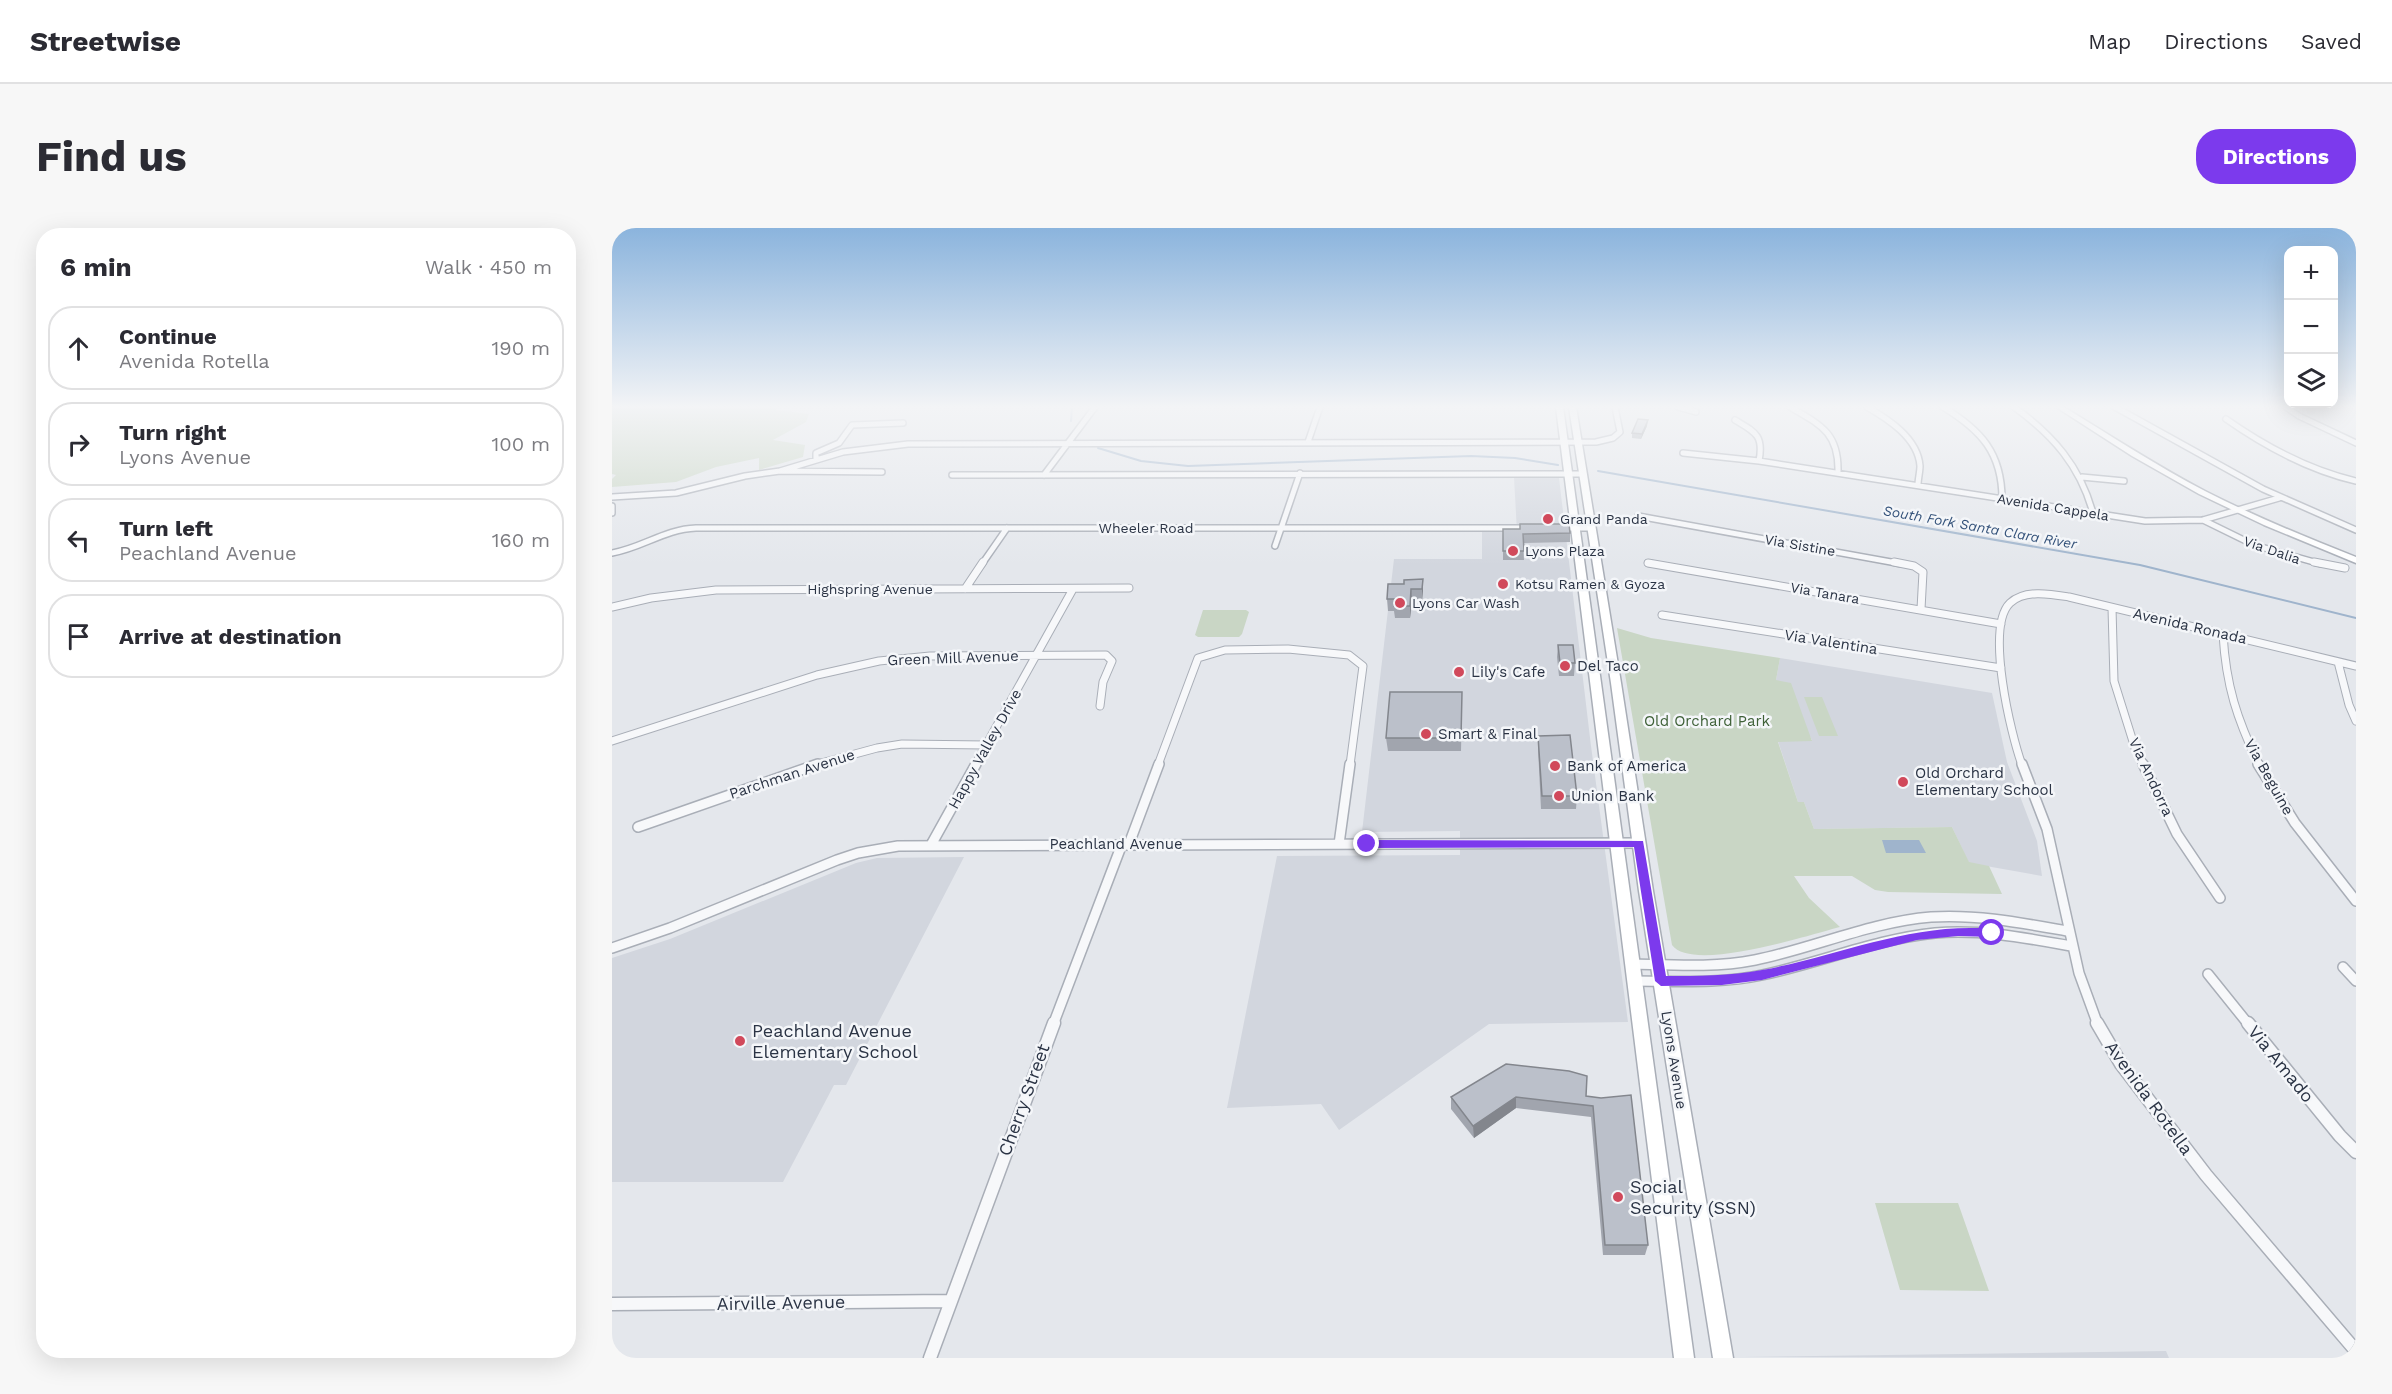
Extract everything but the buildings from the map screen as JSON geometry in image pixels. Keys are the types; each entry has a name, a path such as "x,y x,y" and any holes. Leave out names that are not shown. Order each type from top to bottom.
{"main road":[{"name":"Lyons Avenue","path":"1566,460 1684,1358"},
{"name":"Lyons Avenue","path":"1580,460 1639,843 1723,1358"},
{"path":"2146,460 2179,480 2356,560"},
{"path":"2158,460 2241,509 2356,554"}],"street":[{"path":"780,471 814,460"},
{"path":"1044,475 1056,460"},
{"name":"Avenida Cappela","path":"1759,460 2094,513 2172,522 2203,520 2279,498"},
{"path":"1838,472 1839,460"},
{"path":"1918,460 1918,485"},
{"path":"1995,460 2000,470 2002,499"},
{"path":"2071,460 2088,489 2094,513"},
{"path":"2205,460 2279,498 2356,530"},
{"path":"2296,460 2309,467 2356,481"},
{"path":"612,497 676,493 745,476 780,471 882,472"},
{"path":"1275,546 1283,529 1300,473"},
{"path":"952,475 1582,474"},
{"path":"2082,477 2124,481"},
{"path":"612,506 612,513"},
{"name":"Via Sistine","path":"1638,516 1914,566 1923,572 1921,609"},
{"name":"Via Dalia","path":"2203,520 2245,542 2276,554 2320,565 2345,568"},
{"name":"Wheeler Road","path":"612,553 641,545 679,529 701,528 1544,528"},
{"path":"965,589 1007,528"},
{"path":"1556,528 1591,528"},
{"name":"Via Tanara","path":"1648,563 2001,624"},
{"name":"Highspring Avenue","path":"612,607 651,598 716,590 1129,588"},
{"name":"Happy Valley Drive","path":"931,845 1073,589"},
{"name":"Avenida Ronada","path":"2001,624 2008,605 2024,596 2049,594 2356,666"},
{"name":"Via Andorra","path":"2112,608 2114,681 2135,748 2177,834 2220,898"},
{"name":"Via Valentina","path":"1662,615 2001,668"},
{"name":"Avenida Rotella","path":"2001,624 2001,668 2005,699 2017,750 2049,839 2067,932 2090,1008 2110,1048 2185,1149 2356,1352"},
{"name":"Via Beguine","path":"2223,634 2225,674 2237,718 2262,771 2301,833 2356,901"},
{"name":"Cherry Street","path":"930,1358 1084,939 1125,844 1198,658 1225,650 1288,649 1349,655 1364,666 1339,844"},
{"name":"Green Mill Avenue","path":"612,741 817,675 879,661 930,656 1106,655 1112,661 1102,682 1100,706"},
{"path":"2338,662 2349,705 2356,721"},
{"name":"Parchman Avenue","path":"638,827 832,759 877,748 902,744 986,745"},
{"name":"Peachland Avenue","path":"612,948 670,928 858,853 898,846 1639,843"},
{"path":"1633,972 1660,973 1752,960 1898,922 1932,917 1998,919 2067,932"},
{"path":"1633,972 1722,980 1762,975 1917,936 1958,932 1992,933 2071,946"},
{"path":"2343,967 2356,981"},
{"name":"Via Amado","path":"2208,975 2340,1136 2356,1152"},
{"name":"Airville Avenue","path":"612,1304 951,1301"}],"shaded area":[{"path":"1514,477 1559,478 1591,746 1628,1022 1489,1024 1339,1130 1321,1104 1227,1108 1277,856 1460,855 1460,831 1362,832 1394,559 1482,559 1482,532 1517,532"},
{"name":"Old Orchard Elementary School","path":"1780,658 1992,693 2007,762 2037,841 2042,876 1969,863 1952,827 1814,829 1804,802 1798,802 1778,741 1812,740 1776,680"},
{"name":"Peachland Avenue Elementary School","path":"964,857 846,1085 834,1085 783,1182 612,1182 612,958 670,939 856,863 877,858"},
{"path":"2166,1351 2169,1358 1744,1357"}],"green space":[{"path":"612,460 751,460 716,467 676,482 612,487 612,479 616,475 612,474"},
{"path":"759,460 794,460 759,470"},
{"path":"1203,610 1246,610 1249,612 1239,637 1198,637 1195,635"},
{"name":"Old Orchard Park","path":"1617,628 1651,638 1780,658 1776,680 1791,683 1812,741 1778,742 1798,802 1804,802 1814,829 1952,827 1969,862 1989,866 2002,894 1888,892 1875,890 1852,876 1794,876 1809,898 1840,927 1778,944 1726,954 1684,953 1672,945"},
{"path":"1804,697 1822,697 1838,736 1819,736"},
{"path":"1875,1203 1958,1203 1989,1291 1900,1290"}],"water":[{"path":"1882,840 1919,840 1926,853 1886,853"}],"waterway":[{"name":"South Fork Santa Clara River","path":"1137,460 1188,466 1365,460"},
{"name":"South Fork Santa Clara River","path":"1526,460 1558,465"},
{"name":"South Fork Santa Clara River","path":"1598,471 2140,565 2356,618"}],"place":[{"name":"Grand Panda","path":"1548,519"},
{"name":"Lyons Plaza","path":"1513,551"},
{"name":"Kotsu Ramen & Gyoza","path":"1503,584"},
{"name":"Lyons Car Wash","path":"1400,603"},
{"name":"Del Taco","path":"1565,666"},
{"name":"Lily's Cafe","path":"1459,672"},
{"name":"Smart & Final","path":"1426,734"},
{"name":"Bank of America","path":"1555,766"},
{"name":"Old Orchard Elementary School","path":"1903,782"},
{"name":"Union Bank","path":"1559,796"},
{"name":"Peachland Avenue Elementary School","path":"740,1041"},
{"name":"Social Security (SSN)","path":"1618,1197"}],"route":[{"path":"1367,844 1639,843 1661,981 1722,980 1762,975 1917,936 1958,932 1992,933"}]}
